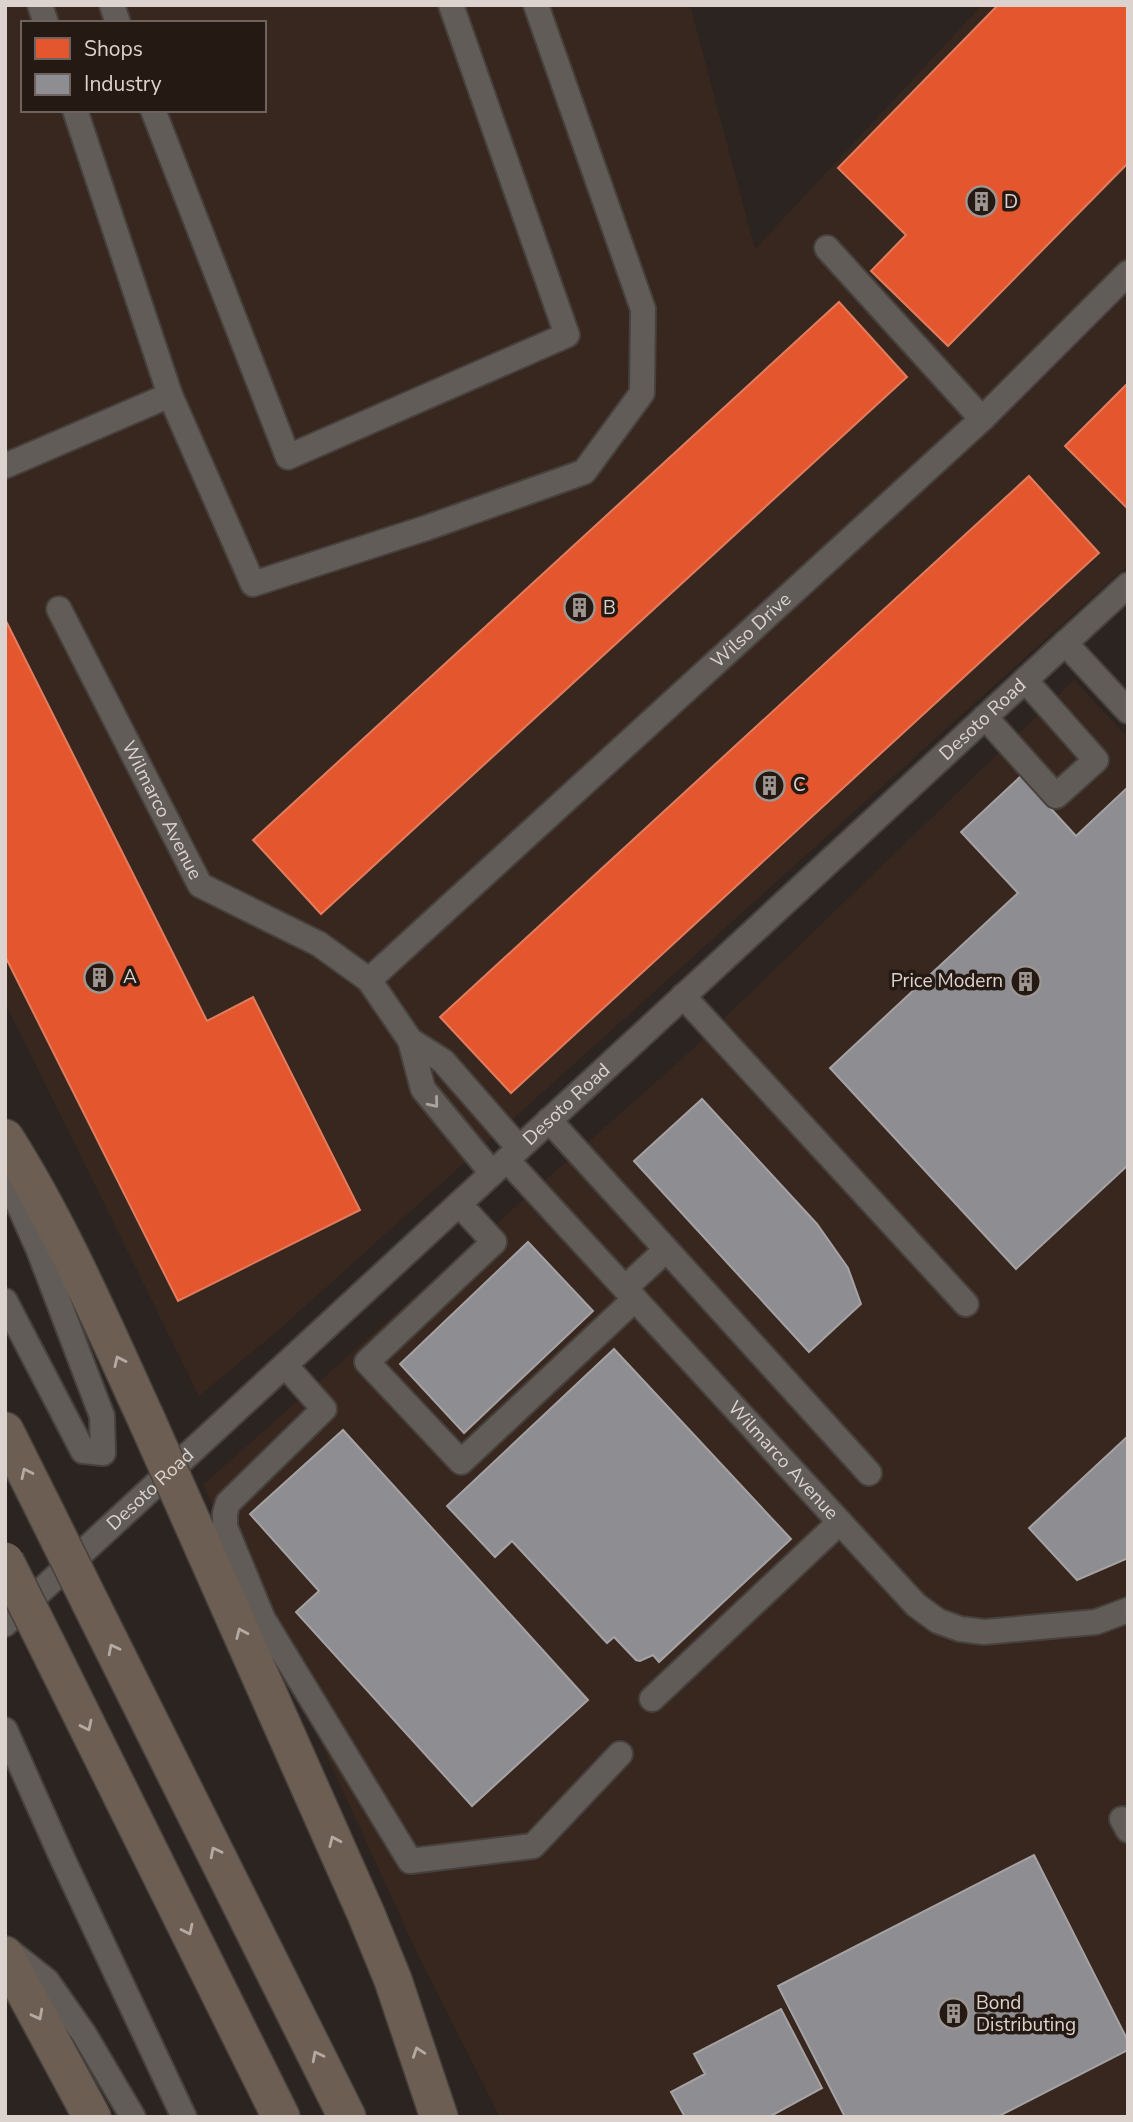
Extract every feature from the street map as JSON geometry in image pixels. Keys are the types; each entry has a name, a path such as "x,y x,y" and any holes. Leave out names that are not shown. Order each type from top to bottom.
{"highway":[{"path":"5,1138 29,1176 148,1423 366,1914 393,1980 439,2117"},
{"path":"5,1431 347,2117"},
{"path":"5,1561 281,2117"},
{"path":"5,1955 92,2117"}],"street":[{"path":"154,112 288,457 567,335 451,5"},
{"path":"76,112 170,394 253,584 426,528 584,472 642,393 643,309 536,5"},
{"path":"827,248 982,419"},
{"name":"Wilso Drive","path":"369,980 982,419 1128,273"},
{"path":"5,466 170,394"},
{"name":"Desoto Road","path":"5,1624 1128,585"},
{"name":"Wilmarco Avenue","path":"59,609 200,885 319,944 369,980 410,1040 423,1089 506,1160 916,1605 938,1621 960,1629 984,1632 1096,1622 1124,1612"},
{"path":"1065,643 1128,711"},
{"path":"985,717 1056,796 1096,760 1025,680"},
{"path":"683,996 966,1304"},
{"name":"Wilmarco Avenue","path":"410,1040 443,1061 506,1160"},
{"path":"549,1121 869,1474"},
{"path":"5,1174 37,1248 102,1416 103,1453 83,1451 5,1301"},
{"path":"459,1204 494,1242 367,1362 461,1462 630,1294 666,1250"},
{"path":"285,1365 324,1409 228,1503 225,1527 263,1619 410,1861 533,1846 620,1754"},
{"path":"652,1699 840,1522"},
{"path":"5,1730 184,2117"},
{"path":"5,1948 47,1981 84,2034 133,2117"}],"shaded area":[{"path":"5,5 690,5 755,249 982,5 1128,5 1128,565 281,1328 199,1396 5,1003"},
{"path":"1074,680 1128,738 1128,2117 500,2117 418,1955 203,1485 685,1056"}],"building: Shops":[{"name":"D","path":"998,5 1128,5 1128,163 948,346 871,271 906,235 838,168"},
{"name":"B","path":"839,302 907,377 321,914 253,840"},
{"path":"1128,383 1128,509 1065,446"},
{"name":"C","path":"1029,476 1099,553 511,1093 440,1017"},
{"name":"A","path":"5,619 207,1021 253,997 360,1210 178,1301 5,956"}],"building: Industry":[{"name":"Price Modern","path":"1021,776 1076,836 1128,787 1128,1165 1016,1269 830,1068 1018,893 961,832"},
{"path":"702,1099 817,1224 848,1268 861,1304 809,1352 634,1161"},
{"path":"528,1242 593,1311 464,1433 400,1364"},
{"path":"614,1349 791,1539 659,1662 653,1655 636,1660 614,1637 607,1643 512,1541 495,1557 447,1506"},
{"path":"343,1430 588,1700 472,1806 296,1612 319,1591 250,1514"},
{"path":"1128,1436 1128,1558 1077,1580 1029,1528"},
{"name":"Bond Distributing","path":"1034,1855 1128,2041 1128,2050 997,2117 845,2117 778,1986"},
{"path":"781,2009 822,2088 769,2117 685,2117 671,2092 705,2074 694,2054"}],"place":[{"name":"D","path":"981,202"},
{"name":"B","path":"580,608"},
{"name":"C","path":"770,785"},
{"name":"A","path":"100,977"},
{"name":"Price Modern","path":"1026,981"},
{"name":"Bond Distributing","path":"953,2014"}]}
